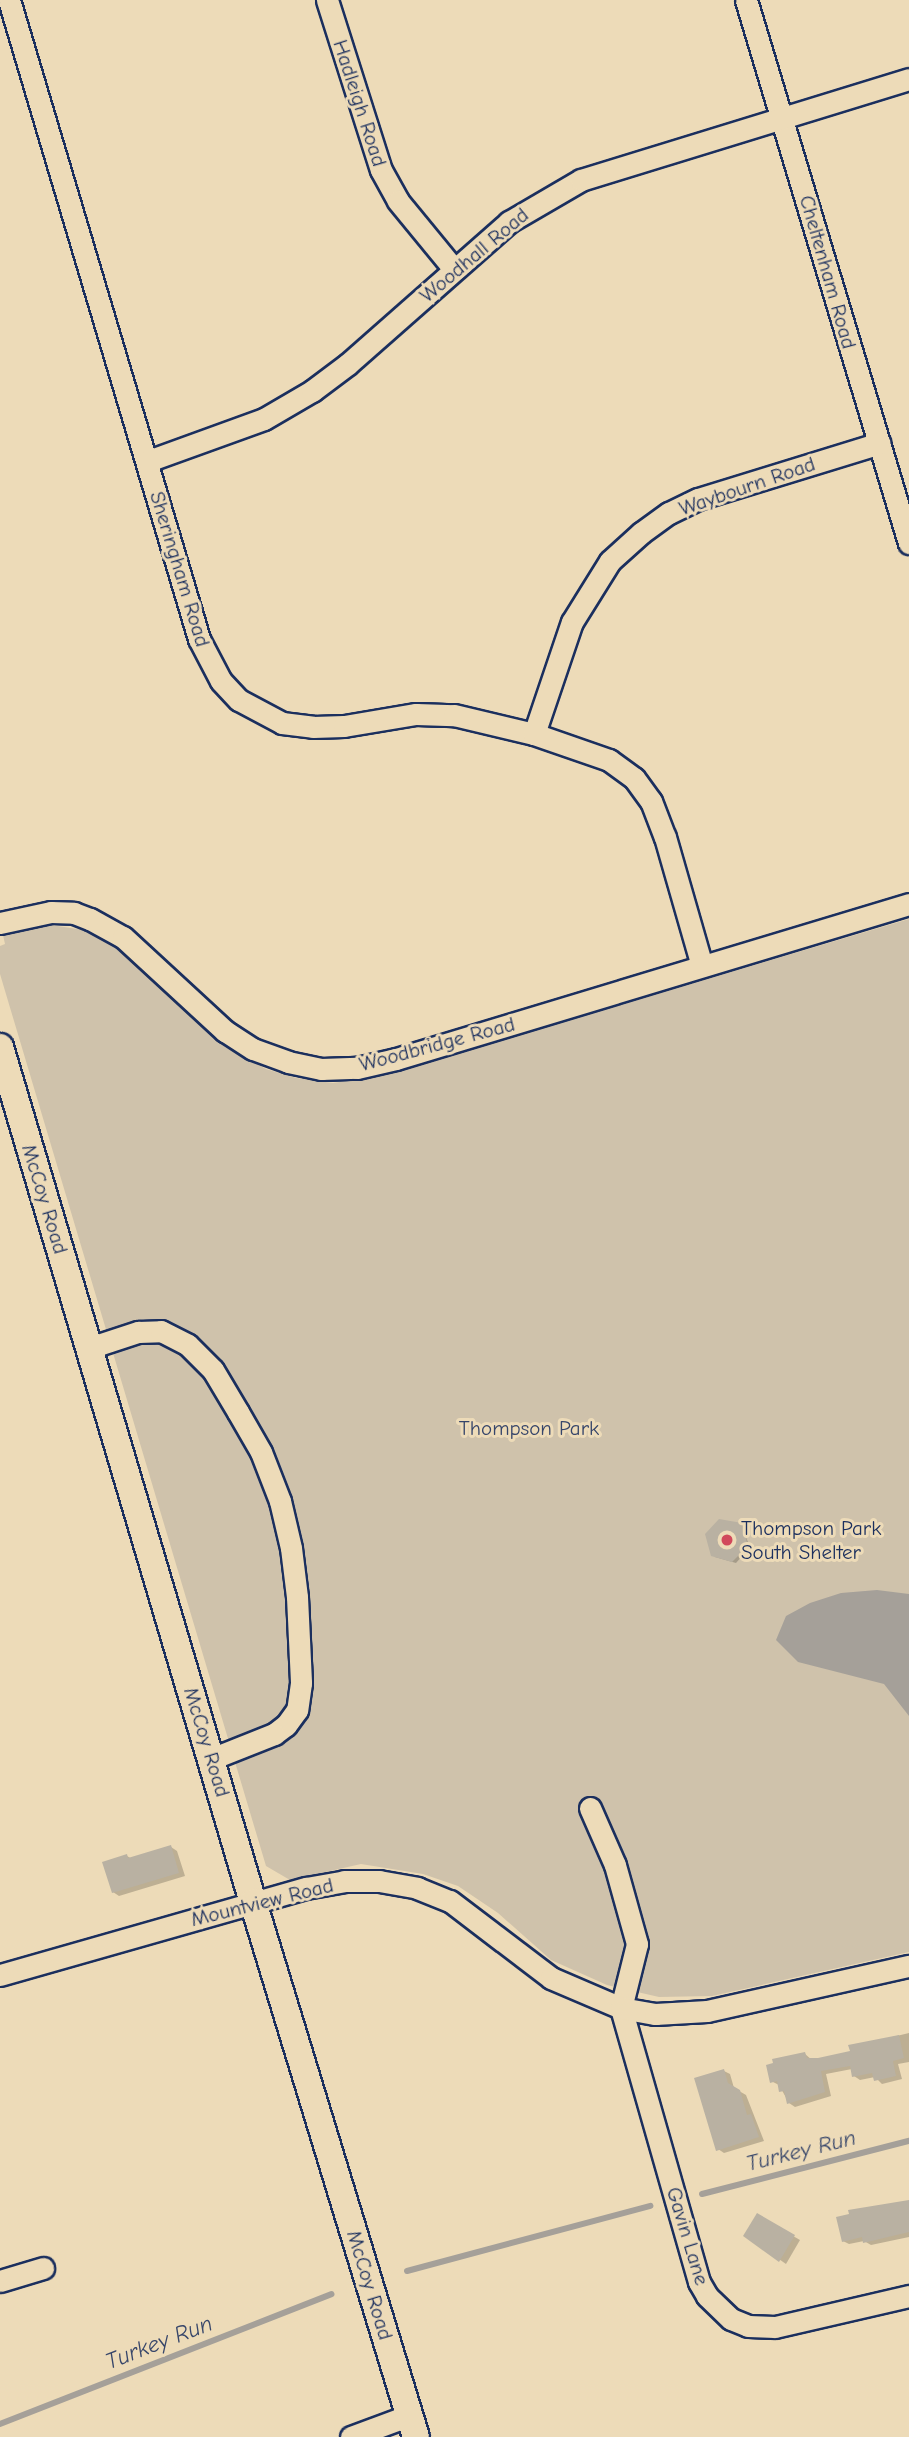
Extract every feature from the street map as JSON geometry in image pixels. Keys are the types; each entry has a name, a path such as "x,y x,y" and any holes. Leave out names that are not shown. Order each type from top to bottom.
{"main road":[{"name":"McCoy Road","path":"0,1047 253,1902 413,2426"}],"street":[{"name":"Sheringham Road","path":"9,0 208,663 239,700 282,723 313,727 344,726 416,714 454,715 534,734 609,760 634,778 651,801 665,837 702,966"},
{"name":"Hadleigh Road","path":"327,0 381,170 398,201 453,268"},
{"name":"Cheltenham Road","path":"746,0 909,543"},
{"name":"Woodhall Road","path":"148,461 264,419 312,391 348,364 453,268 509,222 581,180 909,79"},
{"name":"Waybourn Road","path":"534,734 572,622 610,561 641,533 668,513 698,499 880,443"},
{"name":"Woodbridge Road","path":"0,923 51,912 74,913 90,919 123,937 225,1031 253,1049 288,1062 321,1069 358,1068 396,1059 909,904"},
{"path":"89,1348 138,1332 161,1331 188,1345 213,1370 238,1412 261,1452 280,1501 291,1548 297,1597 301,1683 297,1710 286,1725 274,1734 211,1759"},
{"path":"590,1808 615,1865 637,1944 621,2008"},
{"name":"Mountview Road","path":"0,1975 253,1902 344,1881 379,1881 417,1888 450,1901 551,1978 621,2008 655,2014 707,2011 909,1966"},
{"name":"Gavin Lane","path":"621,2008 699,2282 718,2307 731,2319 748,2326 775,2327 909,2296"},
{"path":"0,2281 43,2269"},
{"path":"351,2437 413,2426"}],"green space":[{"name":"Thompson Park","path":"909,919 909,1952 712,1996 659,1997 607,1985 551,1960 498,1913 458,1886 423,1874 361,1864 290,1880 266,1866 0,974 0,946 5,944 3,935 51,925 90,931 124,954 225,1047 266,1069 296,1078 333,1083 386,1075"}],"shaded area":[{"path":"877,1590 909,1594 909,1716 884,1684 798,1662 776,1640 786,1616 810,1603 841,1593"}],"building":[{"name":"Thompson Park South Shelter","path":"719,1519 742,1523 748,1546 732,1562 711,1556 705,1534"},
{"path":"171,1845 179,1873 112,1893 102,1862 127,1854 128,1858"},
{"path":"899,2035 904,2058 893,2061 896,2076 874,2081 872,2073 852,2077 850,2066 821,2071 825,2092 787,2104 784,2091 779,2092 777,2081 770,2083 766,2065 773,2063 772,2059 805,2052 807,2058 818,2058 850,2051 848,2045"},
{"path":"724,2069 728,2083 740,2090 747,2115 751,2114 759,2137 716,2151 694,2078"},
{"path":"909,2200 909,2232 863,2243 862,2237 842,2242 836,2217 849,2214 848,2210"},
{"path":"757,2213 795,2235 779,2262 743,2236"}],"waterway":[{"name":"Turkey Run","path":"702,2194 909,2141"},
{"name":"Turkey Run","path":"407,2271 650,2206"},
{"name":"Turkey Run","path":"0,2424 331,2294"}],"place":[{"name":"Thompson Park South Shelter","path":"727,1540"}]}
